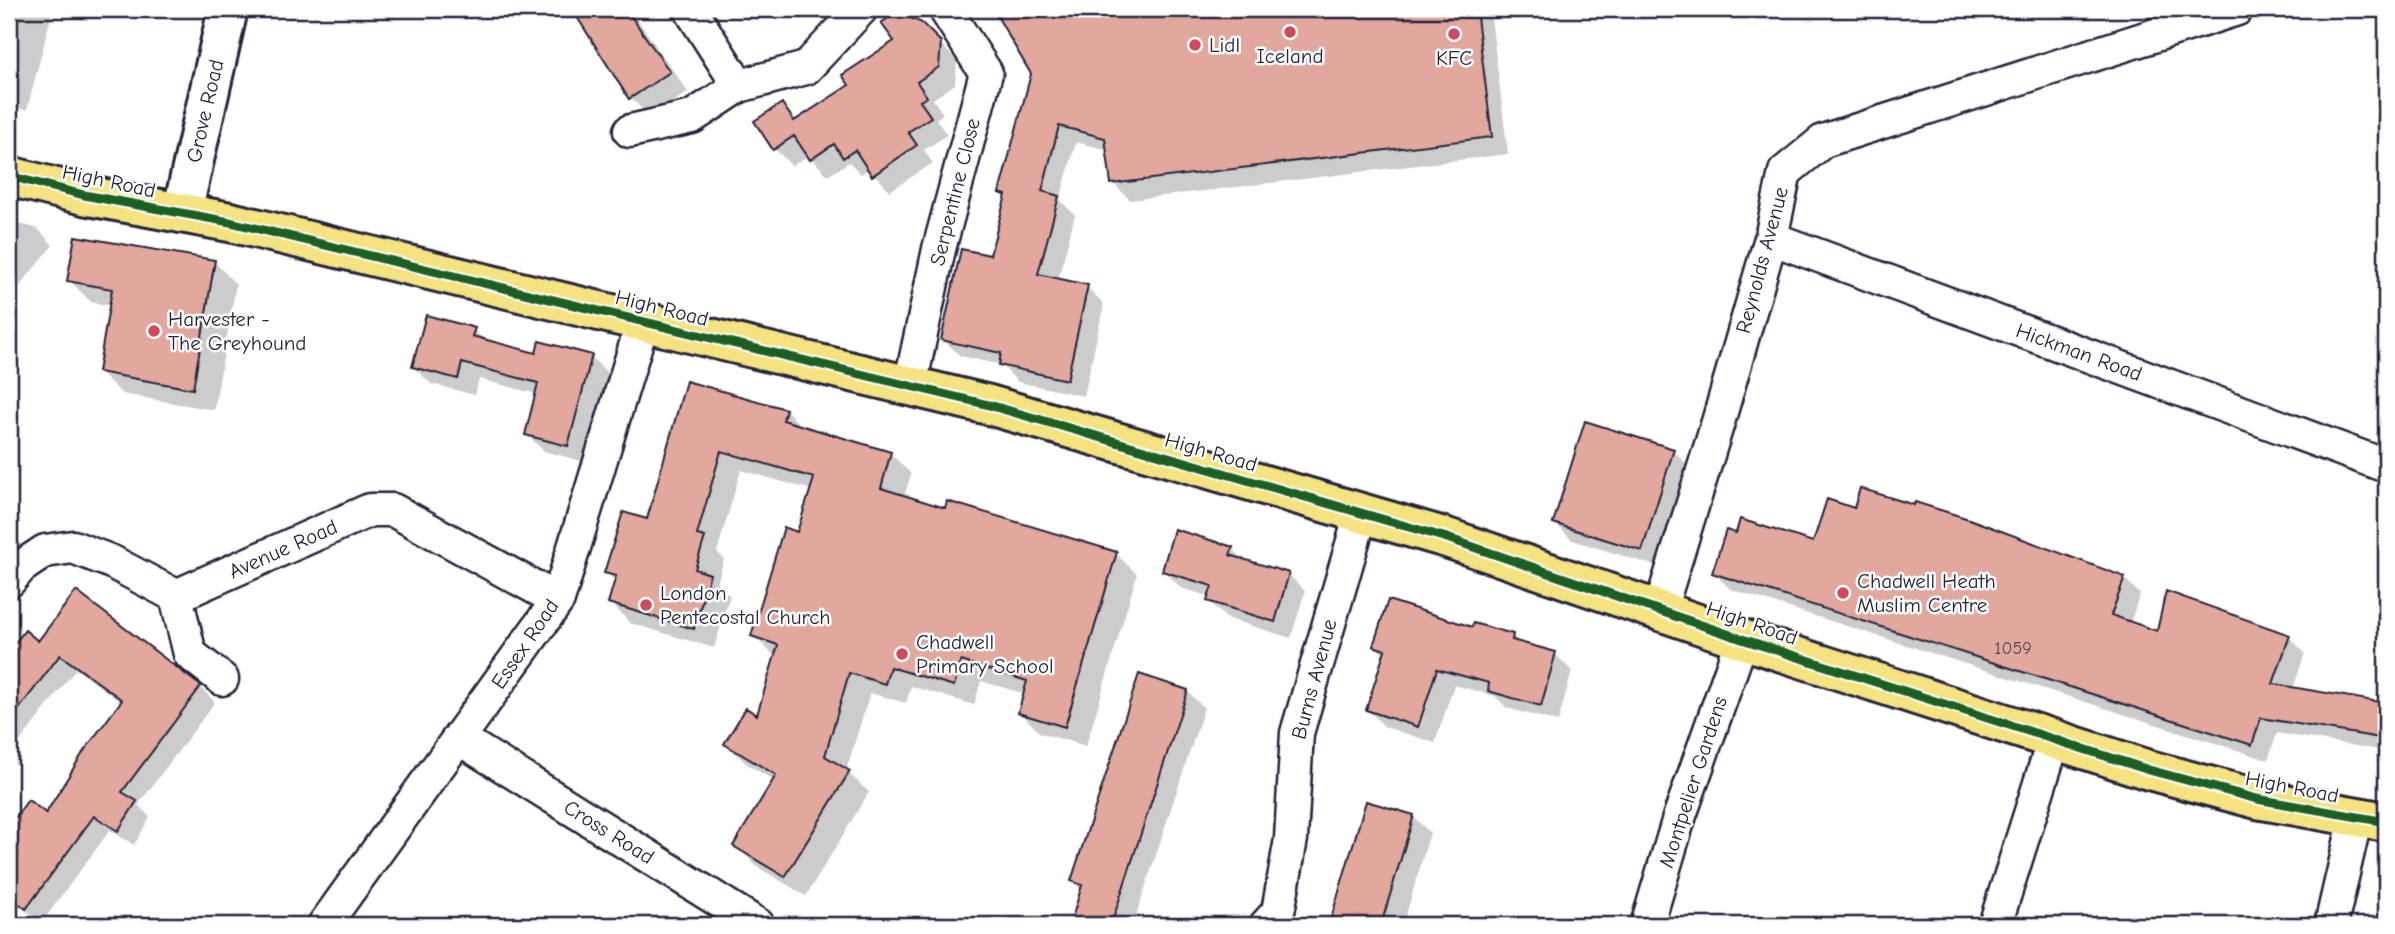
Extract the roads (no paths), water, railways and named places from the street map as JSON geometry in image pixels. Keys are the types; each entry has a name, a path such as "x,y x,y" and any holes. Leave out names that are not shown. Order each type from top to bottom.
{"main road":[{"name":"High Road","path":"9,176 85,195 281,234 989,405 1447,538 1742,639 2149,770 2257,799 2371,819"}],"street":[{"name":"Grove Road","path":"182,214 229,9"},
{"path":"691,9 740,86"},
{"path":"630,131 692,117 740,86 806,68 861,9"},
{"name":"Serpentine Close","path":"910,386 939,249 986,73 945,9"},
{"name":"Reynolds Avenue","path":"1660,610 1771,238 1785,172 1823,141 2237,9"},
{"name":"Hickman Road","path":"1771,238 2386,466"},
{"name":"Essex Road","path":"324,925 558,600 642,321"},
{"name":"Avenue Road","path":"176,596 370,510 379,509 393,510 558,600"},
{"name":"Burns Avenue","path":"1266,925 1278,912 1291,839 1297,733 1361,514"},
{"path":"9,581 21,567 45,551 73,547 112,562 176,596 190,654 222,679"},
{"name":"Montpelier Gardens","path":"1647,925 1679,818 1742,639"},
{"name":"Cross Road","path":"460,739 758,925"},
{"path":"1995,925 2054,739"},
{"path":"2331,925 2371,819"}],"place":[{"name":"Iceland","path":"1290,32"},
{"name":"KFC","path":"1454,34"},
{"name":"Lidl","path":"1195,45"},
{"name":"Harvester - The Greyhound","path":"154,331"},
{"name":"Chadwell Heath Muslim Centre","path":"1843,593"},
{"name":"London Pentecostal Church","path":"646,605"},
{"name":"Chadwell Primary School","path":"902,654"}]}
